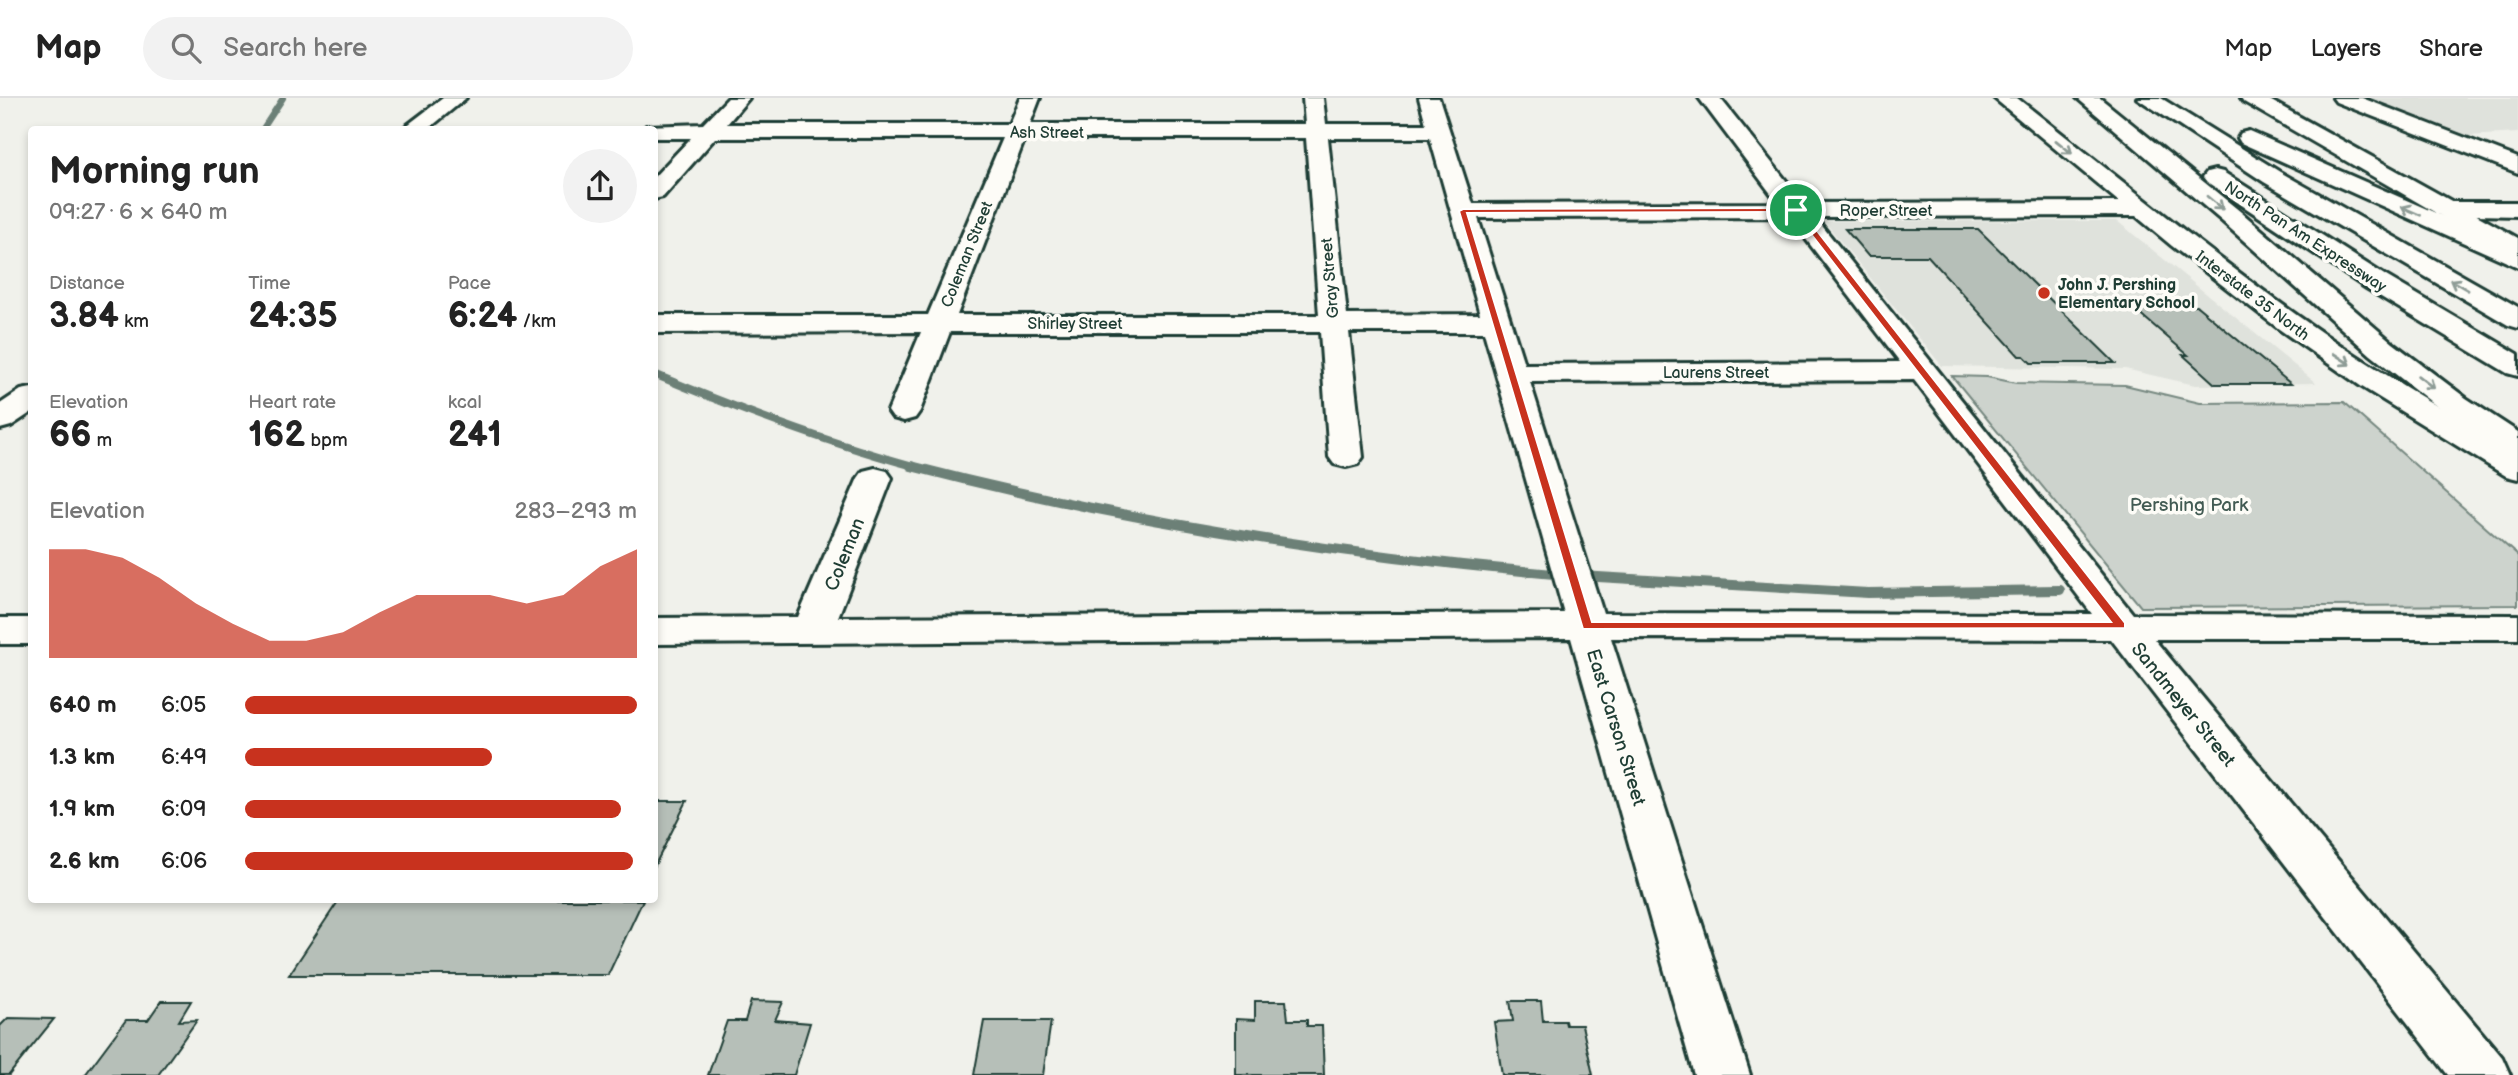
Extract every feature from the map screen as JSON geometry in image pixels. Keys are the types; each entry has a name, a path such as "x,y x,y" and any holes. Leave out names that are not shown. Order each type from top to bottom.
{"main road":[{"path":"418,126 456,98"},
{"path":"658,188 739,98"},
{"name":"Coleman Street","path":"904,411 1030,98"},
{"name":"Gray Street","path":"1313,98 1346,457"},
{"name":"East Carson Street","path":"1429,98 1722,1075"},
{"name":"Sandmeyer Street","path":"1709,98 2120,625 2482,1075"},
{"name":"Interstate 35 North","path":"2004,98 2140,209 2325,349 2518,469"},
{"path":"2087,98 2231,217 2382,349 2455,405 2518,447"},
{"name":"North Pan Am Expressway","path":"2098,98 2376,282 2518,368"},
{"name":"North Pan Am Expressway","path":"2147,98 2283,183 2518,318"},
{"path":"2168,98 2260,144 2518,259"},
{"path":"2343,98 2518,166"},
{"path":"2252,99 2518,249"},
{"name":"Ash Street","path":"658,131 1439,131"},
{"name":"Roper Street","path":"1463,211 2140,209"},
{"path":"2445,209 2518,209"},
{"name":"Shirley Street","path":"658,324 1496,323"},
{"name":"Laurens Street","path":"1510,373 1923,371"},
{"path":"0,419 28,400"},
{"name":"Coleman","path":"813,630 875,478"},
{"path":"658,631 813,630 1577,594 2120,625 2518,626"},
{"path":"0,631 28,631"}],"shaded area":[{"path":"2365,98 2518,98 2518,133 2468,136"},
{"name":"John J. Pershing Elementary School","path":"1824,221 2117,221 2316,383 2195,385 2125,369 1942,366"}],"green space":[{"name":"Pershing Park","path":"1952,376 1987,377 2016,383 2125,385 2200,403 2344,402 2518,556 2518,605 2141,607"}],"building":[{"path":"1845,229 1978,229 2115,363 2031,363 2024,356 2019,356 1928,256 1868,256"},
{"path":"2131,306 2197,306 2291,384 2215,384 2183,355 2188,355"},
{"path":"658,801 687,801 658,859"},
{"path":"337,903 642,903 608,975 289,975"},
{"path":"161,1001 191,1001 179,1021 197,1020 158,1075 85,1075 126,1020 148,1020"},
{"path":"751,1001 783,1002 775,1020 810,1023 794,1075 708,1075 727,1021 745,1021"},
{"path":"1255,1001 1286,1001 1288,1020 1307,1020 1307,1026 1322,1026 1324,1075 1236,1075 1236,1019 1255,1020"},
{"path":"1510,1001 1541,1001 1543,1021 1565,1021 1566,1025 1582,1025 1593,1075 1502,1075 1494,1022 1513,1021"},
{"path":"8,1018 54,1019 9,1075 0,1075 0,1026"},
{"path":"984,1021 1051,1021 1043,1075 974,1075"}],"waterway":[{"path":"265,126 283,98"},
{"path":"658,376 784,425 917,467"},
{"path":"911,466 1073,504 1236,534 1401,558 1566,575"},
{"path":"1581,576 1868,593 2060,590"}],"place":[{"name":"John J. Pershing Elementary School","path":"2044,293"}],"route":[{"path":"1796,210 2120,625 1587,626 1463,211 1796,210"}]}
